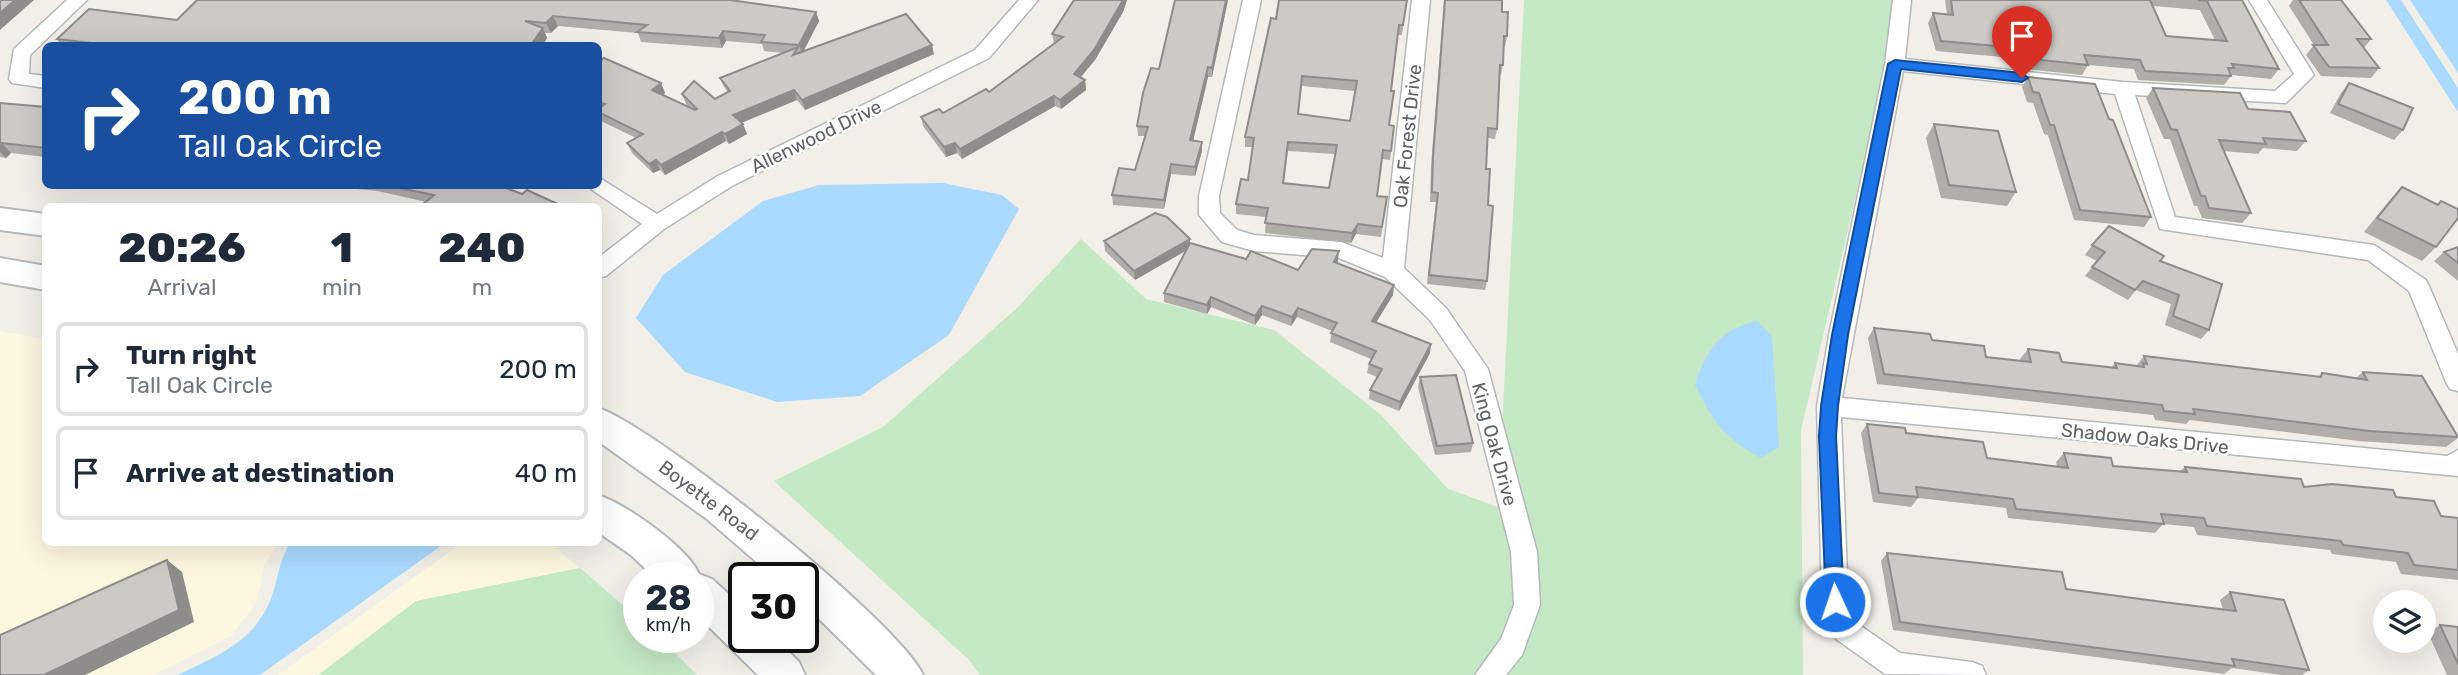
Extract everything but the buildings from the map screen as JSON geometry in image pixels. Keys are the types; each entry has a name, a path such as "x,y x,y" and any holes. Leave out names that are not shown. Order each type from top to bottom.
{"main road":[{"path":"0,219 42,224"},
{"path":"0,270 42,277"},
{"name":"Boyette Road","path":"602,425 732,515 818,589 903,675"},
{"path":"602,514 664,562"},
{"path":"714,607 728,619"},
{"path":"763,653 785,675"}],"street":[{"path":"42,82 19,79 21,52 78,0"},
{"path":"1002,0 1028,1"},
{"name":"King Oak Drive","path":"1252,0 1209,196 1210,215 1230,236 1254,243 1340,250 1393,271 1438,314 1476,369 1524,552 1527,605 1512,646 1489,675"},
{"name":"Oak Forest Drive","path":"1393,271 1421,0"},
{"path":"1902,0 1895,64 1840,335 1829,406 1835,602 1845,630 1895,665 1972,675"},
{"path":"1895,64 2123,88 2279,98 2304,75 2258,0"},
{"name":"Allenwood Drive","path":"602,267 657,224 724,181 982,54 1028,1"},
{"path":"2123,88 2167,224 2374,253 2418,286 2458,382"},
{"path":"602,187 657,224"},
{"name":"Shadow Oaks Drive","path":"1829,406 2454,467 2458,460"}],"shaded area":[{"path":"0,331 42,338 42,546 276,546 264,566 256,603 231,636 153,675 0,675"},
{"path":"458,546 554,546 580,568 416,601 318,675 278,675"}],"green space":[{"path":"1524,0 1902,0 1801,430 1803,675 980,675 969,660 774,481 883,427 1017,308 1081,239 1146,299 1274,330 1381,415 1448,489 1498,507"},
{"path":"580,568 623,605 623,653 675,653 697,675 318,675 416,601"}],"water":[{"path":"2386,0 2401,0 2458,88 2458,112"},
{"path":"2410,0 2458,0 2458,73"},
{"path":"943,183 1002,195 1019,209 949,335 860,396 777,402 685,372 636,318 663,275 763,201 819,185"},
{"path":"1757,321 1772,336 1779,447 1761,458 1728,436 1708,410 1695,385 1704,361 1716,343 1733,329"},
{"path":"289,546 441,546 260,675 178,675 231,647 253,629 269,603"}],"route":[{"path":"1835,602 1829,406 1840,335 1895,64 2022,78"}]}
